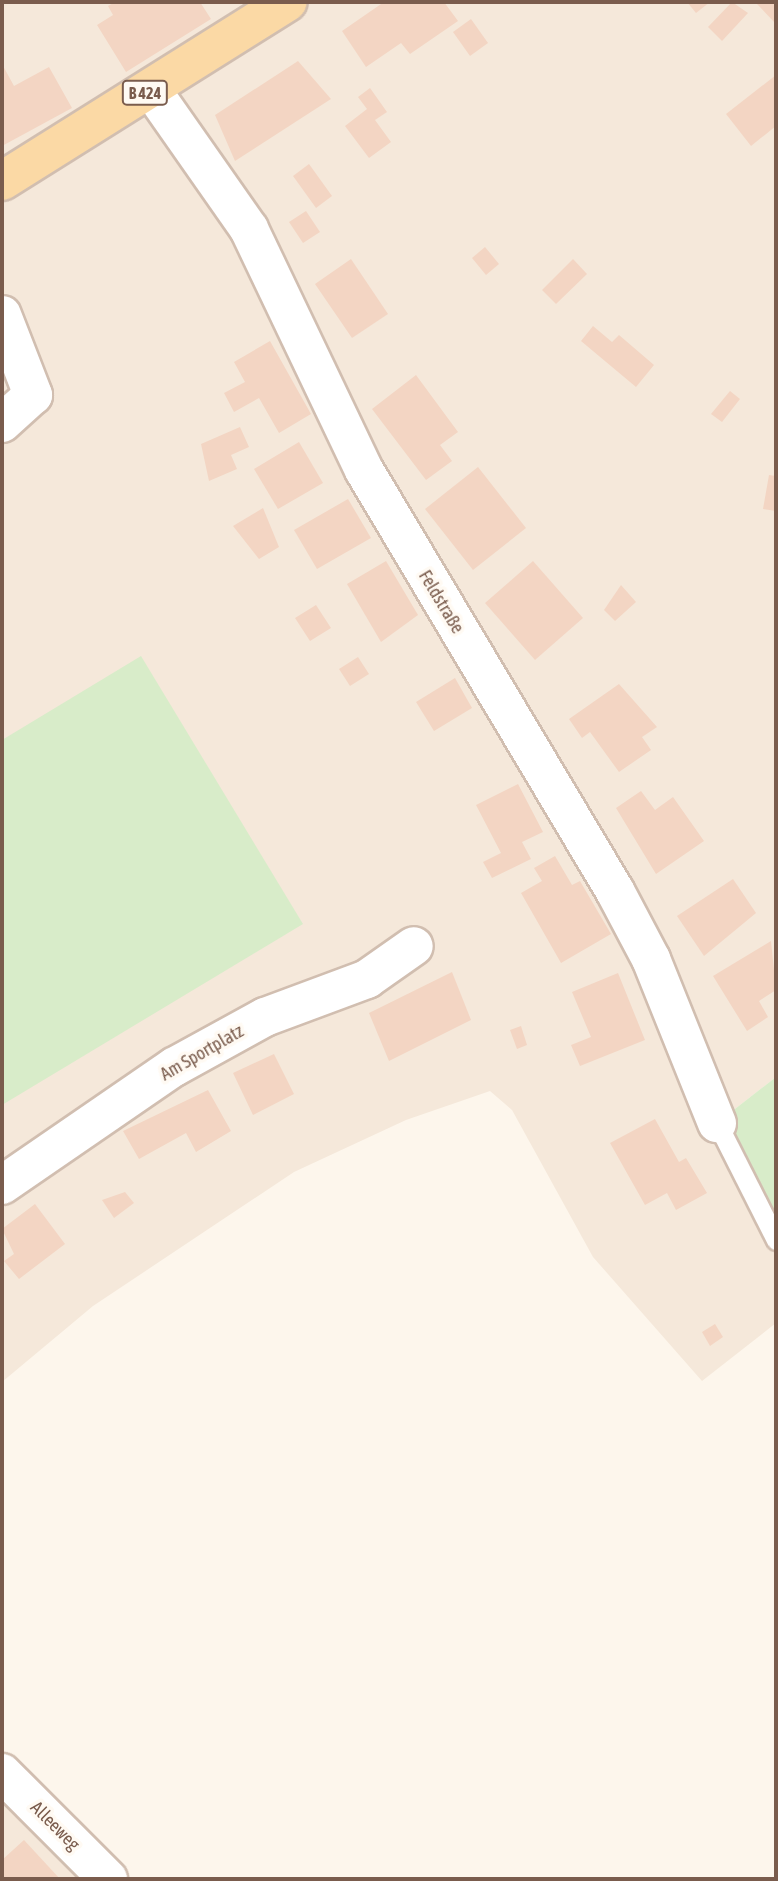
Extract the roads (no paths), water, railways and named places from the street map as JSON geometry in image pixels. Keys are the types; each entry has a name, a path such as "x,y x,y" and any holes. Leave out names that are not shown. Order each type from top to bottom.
{"main road":[{"name":"B 424","path":"2,181 287,2"}],"street":[{"name":"Feldstraße","path":"151,89 249,229 364,470 615,891 651,959 717,1123"},
{"path":"2,315 33,395 2,423"},
{"name":"Am Sportplatz","path":"2,1185 174,1068 265,1017 367,979 414,946"},
{"name":"Alleeweg","path":"2,1773 107,1879"}],"lane":[{"path":"717,1123 776,1240"}]}
